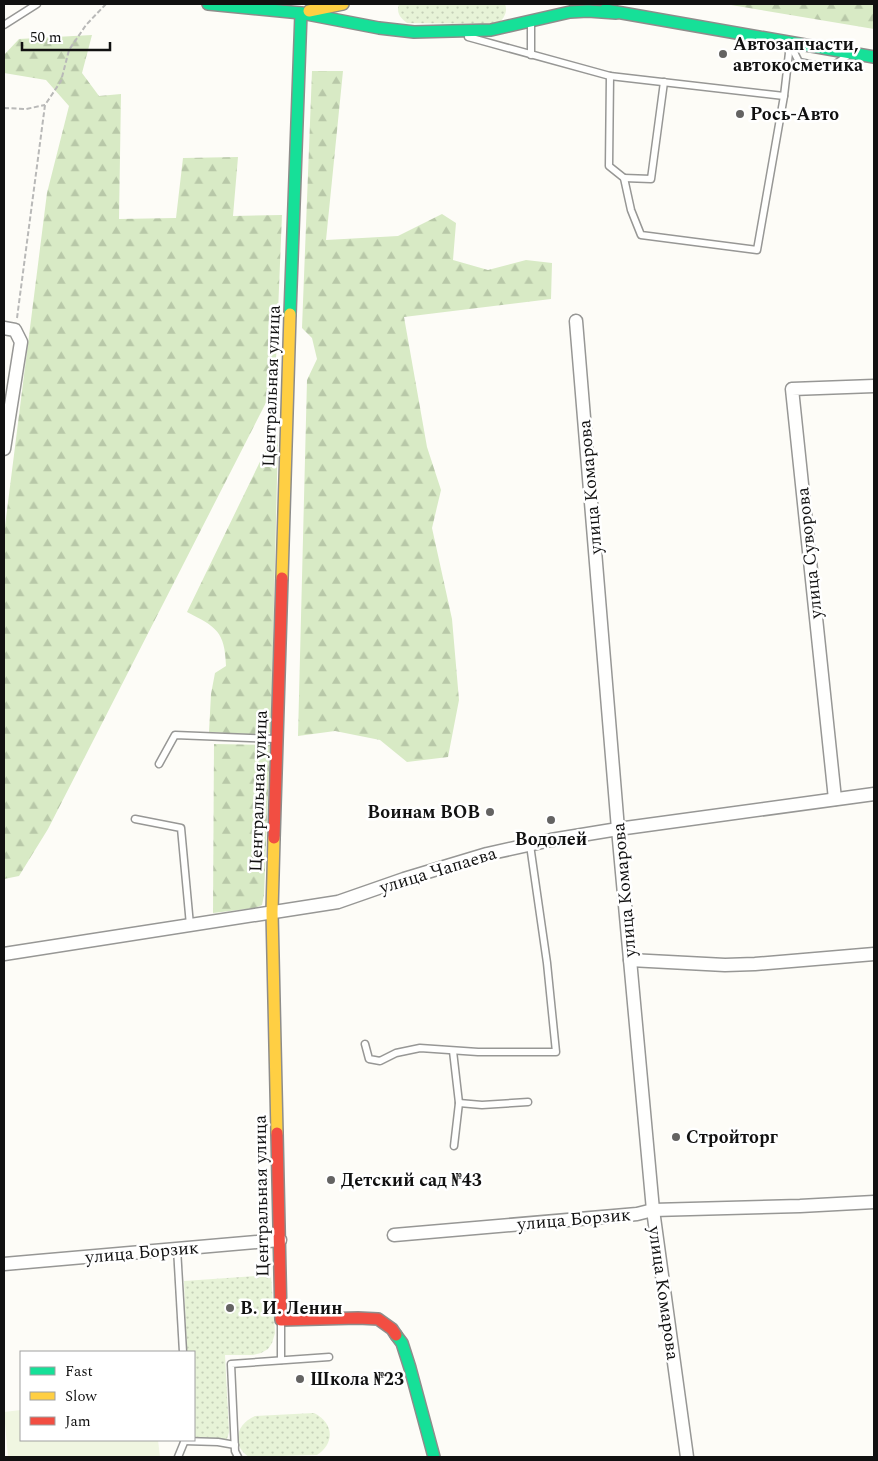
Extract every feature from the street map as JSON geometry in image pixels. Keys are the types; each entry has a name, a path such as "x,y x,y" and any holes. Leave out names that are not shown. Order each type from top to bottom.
{"street":[{"path":"208,4 301,13 379,28 414,32 491,30 570,12 616,13"},
{"path":"301,13 344,4"},
{"path":"582,4 616,13 874,57"},
{"name":"Центральная улица","path":"281,1320 272,912 301,13"},
{"name":"улица Комарова","path":"576,322 618,829 653,1210 687,1457"},
{"path":"4,449 22,342 9,329"},
{"name":"улица Суворова","path":"834,799 792,389 874,386"},
{"name":"улица Чапаева","path":"4,954 338,902 404,879 486,854 551,840 874,794"},
{"path":"630,960 725,965 874,954"},
{"name":"улица Борзик","path":"394,1235 637,1214 653,1210 874,1202"},
{"name":"улица Борзик","path":"4,1264 280,1240"},
{"path":"281,1320 378,1319 392,1329 402,1343 434,1457"}],"lane":[{"path":"4,25 37,4"},
{"path":"531,21 532,55"},
{"path":"445,31 610,76 784,96"},
{"path":"790,42 799,62 830,68 851,53"},
{"path":"624,178 630,210 642,235 757,250 784,96 790,42"},
{"path":"610,76 609,166 624,178 651,179 664,82"},
{"path":"159,764 175,735 277,739"},
{"path":"135,819 181,828 190,925"},
{"path":"364,1044 369,1059 380,1060 396,1053 420,1048 454,1051 556,1052 547,963 530,844"},
{"path":"454,1051 459,1103 454,1146"},
{"path":"459,1103 482,1105 528,1102"},
{"path":"177,1248 183,1351"},
{"path":"281,1320 281,1360"},
{"path":"238,1457 235,1445 231,1364 329,1357"},
{"path":"178,1457 185,1441"},
{"path":"195,1441 235,1445"}],"path":[{"path":"9,329 45,105 61,81 69,50 86,25 106,4"},
{"path":"4,108 26,109 45,105"}],"green space":[{"path":"399,4 505,4 506,12 498,24 407,23 399,15"},
{"path":"725,4 874,4 874,29"},
{"path":"92,35 82,73 99,96 121,94 119,219 176,218 183,158 238,157 233,216 282,215 275,385 48,829 19,876 4,879 4,534 47,193 69,106 46,80 4,73 4,55 19,39"},
{"path":"312,71 343,71 326,240 398,236 442,214 456,223 453,260 488,270 526,260 552,263 551,299 404,317 427,447 441,490 432,528 452,619 459,700 448,757 407,762 380,740 335,731 298,736 307,380 317,359 312,338 302,328"},
{"path":"278,436 271,732 265,735 209,732 211,694 215,673 226,666 224,645 221,637 212,626 187,612 272,437"},
{"path":"214,744 270,745 264,895 262,905 255,908 213,913"},
{"path":"271,1275 275,1333 272,1343 268,1349 261,1353 253,1355 225,1355 229,1432 227,1439 195,1438 195,1351 187,1351 184,1281"},
{"path":"20,1410 20,1441 158,1441 160,1457 8,1457 4,1412"},
{"path":"314,1413 325,1422 330,1433 327,1445 317,1455 249,1457 240,1447 238,1435 240,1429 255,1416"}],"traffic: fast":[{"path":"208,4 301,13 379,28 414,32 491,30 570,12 616,13"},
{"path":"605,10 874,57"},
{"path":"290,314 301,13"},
{"path":"396,1335 402,1343 410,1368 434,1457"}],"traffic: slow":[{"path":"309,11 343,4"},
{"path":"282,578 290,314"},
{"path":"274,838 272,912 277,1133"}],"traffic: jam":[{"path":"274,838 282,578"},
{"path":"277,1133 281,1320 378,1319 392,1329 396,1335"}],"place":[{"name":"Автозапчасти, автокосметика","path":"723,54"},
{"name":"Рось-Авто","path":"740,114"},
{"name":"Воинам ВОВ","path":"490,812"},
{"name":"Водолей","path":"551,820"},
{"name":"Стройторг","path":"676,1137"},
{"name":"Детский сад №43","path":"331,1180"},
{"name":"В. И. Ленин","path":"230,1308"},
{"name":"Школа №23","path":"300,1379"}]}
